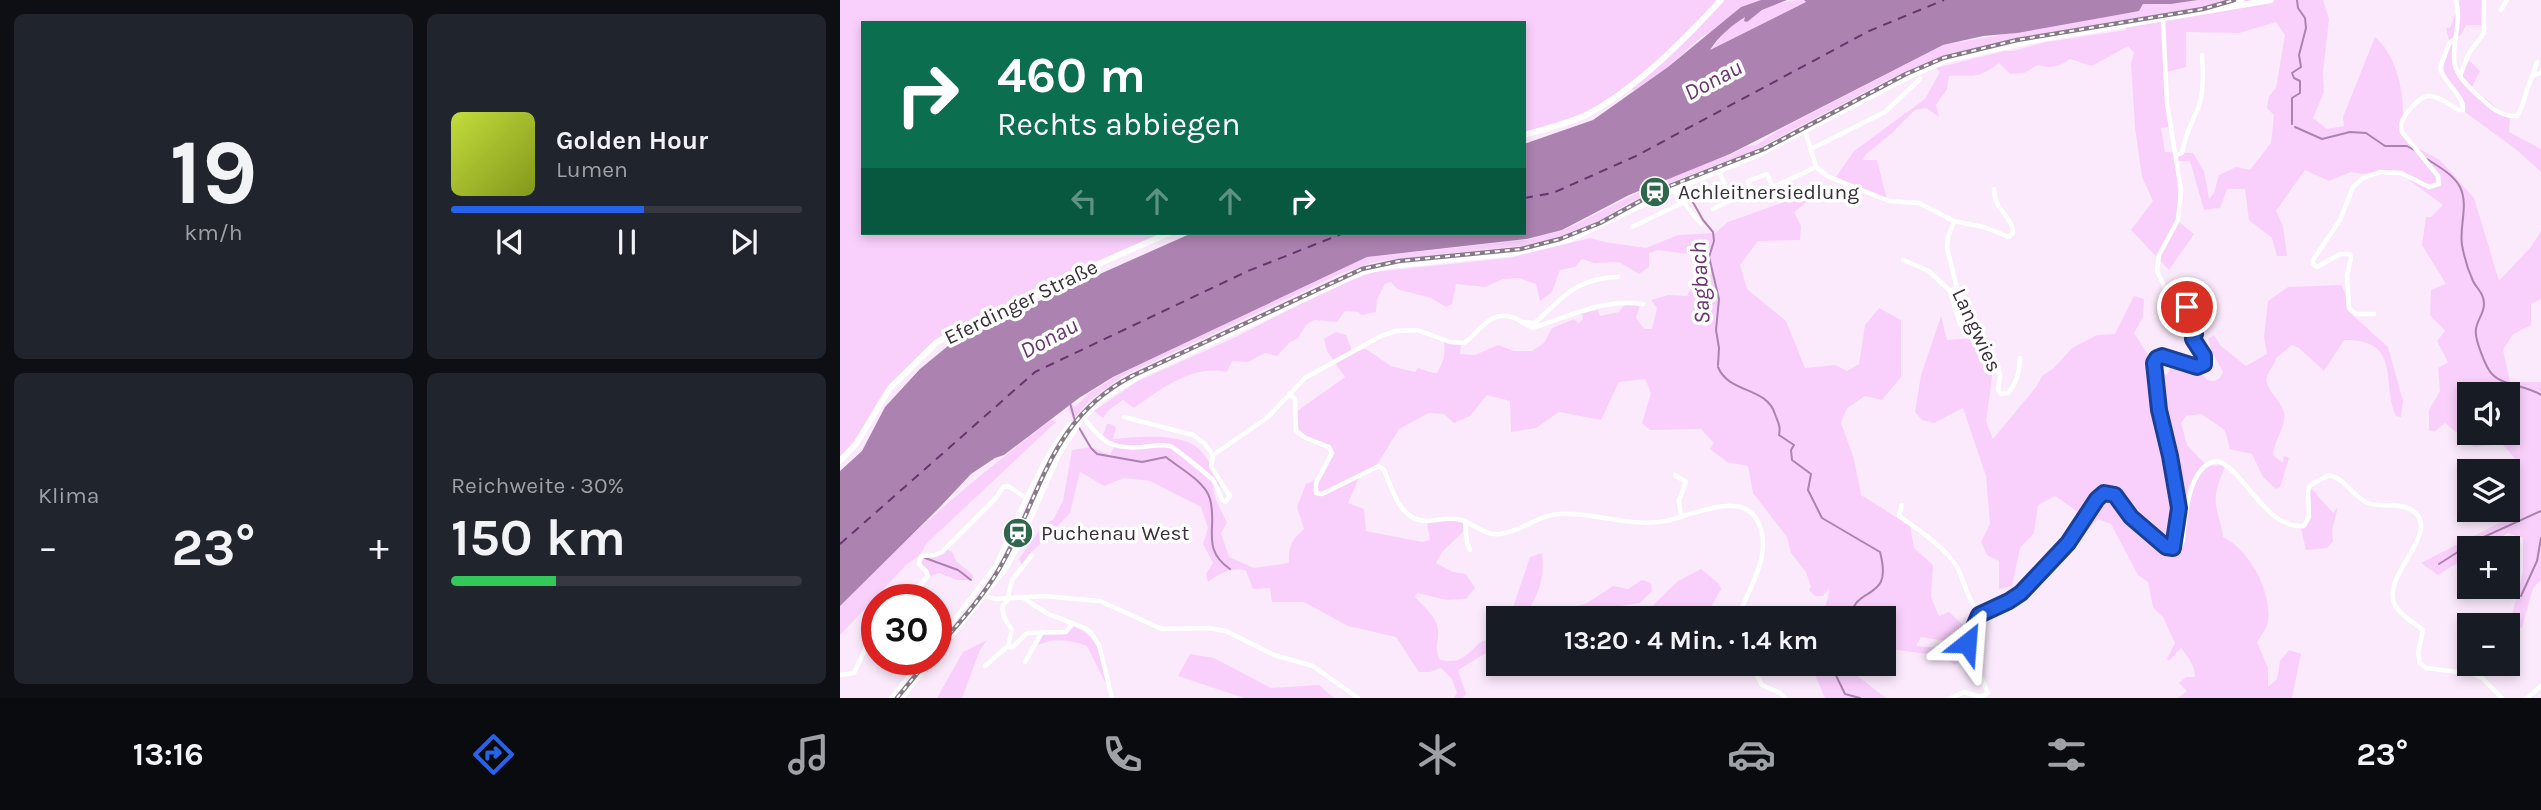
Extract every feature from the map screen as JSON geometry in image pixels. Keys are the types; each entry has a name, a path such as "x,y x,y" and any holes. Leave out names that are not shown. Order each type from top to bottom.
{"main road":[{"path":"1526,134 1575,119 1600,106 1673,50 1721,0"},
{"path":"952,636 985,596 1014,554 1072,426 1100,400 1126,383 1349,277 1388,266 1514,253 1548,246 1584,234 1680,187 1758,156 1946,60 2020,43 2271,0"},
{"name":"Eferdinger Straße","path":"840,461 856,444 890,388 943,338 988,315 1030,299 1070,276 1164,235"},
{"path":"901,698 920,675"}],"street":[{"path":"2230,8 2233,3 2242,0"},
{"path":"2456,0 2459,18 2455,66 2460,76 2490,107 2513,117 2520,114 2537,62 2541,72 2533,75"},
{"path":"2460,76 2469,53 2484,33 2484,0"},
{"path":"2501,10 2507,0"},
{"path":"2163,19 2167,103 2181,190 2180,214 2159,256 2157,267 2160,279 2205,358 2203,365 2195,366 2164,356 2154,361 2159,410 2179,508 2173,548"},
{"path":"2374,314 2356,314 2349,308 2347,272 2350,254 2340,254 2317,267 2312,261 2339,223 2356,184 2363,178 2376,173 2399,174 2408,175 2429,187 2439,184 2438,176 2406,137 2401,126 2415,103 2424,96 2438,98 2456,109 2463,110 2462,101 2445,81 2440,68 2449,44 2456,38"},
{"path":"2177,155 2182,152 2183,138 2203,91 2202,55"},
{"path":"1811,149 1885,112 1920,79"},
{"path":"1805,131 1820,172 1892,202 1919,203 1954,221 1984,227 2006,237 2012,235 2013,227 1997,206 1994,190"},
{"path":"1734,199 1750,192 1748,181 1767,174 1773,187 1816,167"},
{"path":"1713,209 1731,200 1719,171"},
{"path":"1680,187 1682,203 1702,224"},
{"path":"1632,227 1682,203"},
{"name":"Langwies","path":"1954,221 1947,248 1957,288 1978,338 1998,366 1998,390 2001,394 2008,393 2015,383 2020,369 2020,358"},
{"path":"1903,260 1929,271 1950,291 1960,324"},
{"path":"1523,322 1535,323 1576,286 1598,278 1618,277"},
{"path":"2188,287 2187,307 2195,334 2193,339"},
{"path":"1950,291 1957,288"},
{"path":"1081,419 1099,437 1113,446 1170,446 1180,450 1190,463 1213,481 1222,500 1226,502 1230,496 1211,467 1213,456 1267,418 1305,378 1390,333 1416,330 1450,342 1464,343 1492,318 1506,316 1532,328 1574,312 1592,310 1609,303 1622,301 1643,304"},
{"path":"1289,394 1295,399 1296,431 1329,447 1332,453 1316,483 1316,493 1322,494 1379,466 1384,470 1402,510 1420,520 1452,519 1496,535 1558,514 1648,523 1715,508 1734,506 1748,510 1759,522 1762,554 1742,606"},
{"path":"1125,417 1192,435 1204,443 1213,456"},
{"path":"952,623 996,565 1026,498 1052,449 1072,426"},
{"path":"1951,698 1964,692 1981,697 1988,693 1967,645 1976,619 1980,614 2021,593 2064,549 2097,499 2106,492 2117,497 2131,517 2166,547 2179,548 2183,544 2185,521 2196,475 2204,466 2214,462 2226,465 2258,502 2278,517 2296,525 2304,526 2309,520 2310,485 2329,475 2366,502 2409,508 2418,516 2422,531 2400,570 2393,592 2393,602 2397,609 2423,630 2418,653 2420,663 2426,668 2474,674 2482,678 2501,698"},
{"path":"1675,475 1686,482 1679,500 1681,517"},
{"path":"922,584 928,577 919,564 921,556 942,552 996,498 1003,487 1008,486 1026,498"},
{"path":"1902,505 1899,516 1924,534 1955,565 1967,596 1980,614"},
{"path":"1465,522 1470,550"},
{"path":"985,666 1008,646 1012,630 1002,610 1012,580 1032,555"},
{"path":"985,596 1044,596 1100,601 1161,629 1209,628 1226,631 1274,655 1313,666 1358,698"},
{"path":"1024,598 1048,614 1087,629 1099,645 1112,698"},
{"path":"1008,646 1012,648 1027,633 1066,632 1072,624"},
{"path":"1025,662 1042,632"},
{"path":"840,675 855,672 861,658"},
{"path":"891,698 910,675"},
{"path":"1757,676 1762,685 1785,698"},
{"path":"2528,698 2541,686"}],"shaded area":[{"path":"840,0 1717,0 1639,76 1604,102 1579,116 1526,132 1526,21 861,21 861,235 1159,235 946,334 890,386 857,439 840,458"},
{"path":"1724,0 1761,0 1740,7 1668,67 1634,91 1630,87 1694,33"},
{"path":"1804,0 1806,2 1710,50 1728,29 1746,16 1747,21 1773,5"},
{"path":"2198,0 2323,0 2329,19 2323,72 2324,92 2313,118 2327,129 2344,126 2343,117 2375,37 2388,52 2399,82 2405,115 2399,124 2410,144 2440,160 2474,198 2499,281 2530,248 2541,231 2541,299 2531,304 2531,325 2513,334 2503,350 2510,382 2457,382 2457,433 2445,423 2434,432 2429,430 2429,410 2440,391 2438,368 2448,362 2437,341 2445,331 2430,315 2431,290 2446,284 2422,245 2426,217 2431,217 2443,205 2398,172 2351,172 2329,181 2305,170 2276,211 2283,226 2287,256 2277,256 2272,238 2249,220 2245,189 2227,189 2220,208 2204,210 2190,161 2176,161 2180,223 2194,234 2169,270 2131,230 2153,201 2142,177 2135,128 2131,63 2134,53 2128,46 2092,66 2070,59 2055,67 2038,65 2024,73 2010,74 1999,63 1979,74 1949,76 1947,89 1936,105 1939,117 1926,108 1915,110 1865,155 1863,160 1877,160 1887,200 1836,177 1854,151 1925,99 1940,72 1936,68 2046,42 2126,30 2124,20 1991,44 1925,64 1886,81 1751,152 1677,180 1601,220 1540,244 1388,260 1340,274 1123,376 1090,400 1073,419 1068,409 1072,405 1075,407 1088,394 1114,377 1367,257 1527,240 1566,229 1643,190 1654,180 1756,145 1779,130 1943,45 2139,11 2143,4","holes":["2276,22 2285,35 2276,88 2269,96 2267,108 2274,115 2271,143 2250,170 2236,167 2219,175 2214,193 2209,199 2204,171 2193,153 2165,152 2161,128 2169,127 2167,72 2186,67 2186,32 2239,33"]},
{"path":"2460,0 2482,0 2481,25 2466,25 2461,35 2449,40 2446,28 2450,28 2456,13 2455,7"},
{"path":"2452,43 2454,64 2459,77 2464,72 2466,62 2470,61 2480,71 2472,87 2510,119 2509,132 2541,149 2541,172 2518,151 2465,112 2465,103 2445,75 2445,61"},
{"path":"1826,187 1794,212 1801,226 1800,240 1758,241 1740,265 1747,289 1786,321 1805,368 1835,365 1847,371 1859,364 1865,325 1879,308 1901,320 1901,377 1882,400 1865,396 1847,408 1841,423 1854,459 1861,495 1910,526 1914,548 1933,565 1931,597 1939,616 1949,612 1969,630 1965,644 1921,637 1916,646 1941,648 1959,661 1955,665 1942,656 1896,650 1896,606 1825,606 1830,590 1823,596 1815,596 1809,590 1811,587 1806,572 1791,553 1787,537 1753,493 1748,466 1727,462 1710,449 1714,443 1701,429 1650,430 1642,423 1651,393 1645,379 1619,382 1601,420 1559,412 1536,428 1511,432 1510,401 1487,395 1470,416 1454,423 1444,414 1429,413 1399,429 1378,463 1359,478 1348,503 1364,509 1366,531 1422,542 1430,540 1427,522 1453,520 1464,523 1465,530 1442,552 1436,563 1453,572 1466,574 1475,588 1466,599 1447,600 1417,593 1415,597 1437,625 1439,659 1460,659 1486,641 1486,653 1458,670 1466,694 1463,698 1454,698 1457,693 1452,679 1441,668 1419,672 1396,637 1348,626 1304,602 1272,602 1270,588 1253,589 1246,571 1236,569 1208,582 1206,574 1213,563 1203,544 1208,528 1201,507 1150,481 1124,478 1104,486 1080,472 1070,513 1032,552 1023,566 1019,559 1044,524 1053,520 1063,501 1072,450 1091,447 1110,455 1115,446 1103,435 1107,424 1110,424 1116,427 1113,439 1169,438 1190,443 1198,448 1222,485 1213,488 1227,523 1221,533 1229,557 1254,568 1289,563 1292,544 1304,529 1297,507 1306,484 1321,478 1333,456 1330,445 1301,432 1296,412 1345,377 1327,351 1324,339 1336,332 1346,335 1352,351 1366,349 1391,366 1415,372 1418,368 1437,373 1444,356 1444,340 1461,345 1460,354 1475,355 1498,345 1514,351 1532,351 1544,343 1552,328 1574,319 1578,323 1583,320 1582,313 1598,310 1600,316 1619,312 1626,303 1640,305 1636,318 1644,329 1652,329 1657,308 1651,300 1668,295 1687,296 1697,277 1696,255 1658,250 1649,253 1649,267 1639,274 1619,262 1594,263 1582,259 1575,267 1560,270 1552,292 1540,301 1536,284 1519,278 1503,279 1485,287 1456,284 1452,304 1446,307 1431,298 1397,289 1391,282 1385,284 1377,299 1376,312 1362,315 1345,311 1337,322 1314,320 1277,356 1265,353 1248,362 1232,361 1227,372 1214,370 1189,375 1166,386 1134,408 1123,400 1103,418 1094,411 1138,381 1240,335 1329,289 1373,272 1509,258 1590,238 1646,248 1678,235 1715,233 1728,222"},
{"path":"2341,285 2347,310 2388,347 2403,401 2401,417 2396,416 2392,403 2382,355 2374,347 2362,342 2344,340 2324,371 2292,345 2276,358 2268,373 2267,383 2284,412 2273,455 2283,463 2284,456 2289,458 2280,487 2276,489 2263,477 2252,454 2230,449 2225,430 2201,414 2186,416 2181,423 2187,445 2207,466 2226,465 2218,484 2216,499 2223,537 2242,552 2263,585 2268,622 2257,642 2268,668 2268,687 2277,679 2280,661 2289,650 2301,654 2292,698 2178,698 2187,691 2179,683 2186,677 2195,677 2194,669 2181,648 2169,661 2167,659 2175,643 2163,617 2153,607 2148,582 2138,575 2111,524 2098,519 2081,537 2071,531 2078,512 2055,496 2038,505 2034,533 2020,548 2012,586 1999,589 1999,561 1987,555 1981,542 1990,524 1986,476 1963,408 1934,423 1922,420 1915,412 1921,375 1941,316 1947,340 1978,338 1994,362 1986,422 1993,439 2042,376 2054,368 2072,348 2097,335 2115,334 2134,296 2144,299 2143,317 2134,333 2148,355 2153,369 2167,375 2173,361 2199,370 2207,380 2214,381 2220,378 2223,372 2208,339 2214,335 2221,346 2246,366 2267,354 2264,337 2268,301 2288,287"},
{"path":"2520,382 2541,382 2541,580 2533,588 2522,628 2520,613 2512,613 2516,599 2520,599 2523,538 2508,533 2503,536 2474,536 2501,522 2520,522 2520,459 2516,459 2503,445 2520,445"},
{"path":"1051,420 1056,422 927,543 920,555 888,584 861,584 861,613 840,635 840,606 846,598 895,551 997,462"},
{"path":"2310,487 2333,513 2338,507 2332,530 2333,541 2327,548 2306,550 2301,529 2309,520"},
{"path":"2457,545 2457,563 2438,575 2421,563"},
{"path":"947,549 953,553 956,561 973,575 972,580 957,580 939,573 929,577 920,558"},
{"path":"1542,553 1542,577 1538,592 1531,606 1514,606 1514,604 1530,557"},
{"path":"1701,569 1719,584 1721,589 1712,606 1652,606 1678,581"},
{"path":"1642,580 1651,583 1652,591 1640,603 1577,606 1587,603 1613,586 1628,589"},
{"path":"1074,627 1094,642 1108,681 1105,682 1087,646 1062,640 1038,645 1044,633 1066,633"},
{"path":"987,640 980,650 962,698 937,698 952,675 963,652"},
{"path":"1190,654 1214,658 1271,688 1319,685 1334,698 1244,698 1178,676"},
{"path":"1816,676 1857,676 1886,698 1825,698"}],"water":[{"name":"Donau","path":"1761,0 1787,0 1762,10 1747,22 1744,21 1745,17 1740,20 1721,36 1710,50 1806,2 1804,0 2198,0 2143,4 2139,11 1943,45 1730,154 1629,195 1562,230 1527,239 1367,257 1113,377 1079,398 1004,455 971,474 840,606 840,471 862,451 885,407 920,369 954,341 976,335 992,322 1188,235 1526,235 1526,143 1593,120 1668,67 1741,7"}],"waterway":[{"path":"2292,124 2292,98 2300,93 2300,81 2294,78 2292,73 2301,67 2299,55 2306,28 2305,18 2298,8 2297,0"},
{"path":"2295,127 2322,139 2350,132 2366,133 2385,146 2407,146 2414,150"},
{"path":"2427,159 2454,178 2463,194 2462,245 2471,277 2484,300 2476,333 2487,366 2492,374 2502,381 2541,395"},
{"name":"Sagbach","path":"1685,188 1713,232 1714,241 1709,257 1719,299 1716,330 1718,365"},
{"name":"Sagbach","path":"1718,367 1730,382 1756,394 1770,405 1779,424 1779,435 1794,445 1791,450 1792,460 1811,474 1808,490 1822,518 1880,552 1882,579 1878,587 1855,606"},
{"path":"1070,403 1075,421"},
{"path":"1078,426 1097,454 1142,462 1166,457 1203,486 1212,509 1215,553 1230,569"},
{"path":"2439,564 2475,541 2541,511"},
{"path":"2521,596 2537,561 2541,538"},
{"path":"925,558 958,570 971,580"},
{"name":"Sagbach","path":"1836,676 1845,694 1860,698"}],"ferry route":[{"path":"1526,198 1553,193 1636,156 1869,31 1944,0"},
{"path":"840,544 1035,372 1248,271 1339,235"}],"railway":[{"path":"952,631 990,584 1067,434 1084,412 1105,393 1132,376 1362,269 1399,261 1521,249 1560,239 1600,223 1662,189 1764,149 1906,74 1943,58 2017,40 2203,9 2234,0"},
{"path":"897,698 916,675"}],"place":[{"name":"Achleitnersiedlung","path":"1655,192"},
{"name":"Puchenau West","path":"1018,533"}],"route":[{"path":"1967,643 1979,615 2021,593 2068,543 2101,494 2111,492 2131,517 2166,547 2173,548 2179,508 2159,410 2154,361 2162,356 2197,367 2204,364 2204,356 2193,339 2195,334 2187,307"}]}
